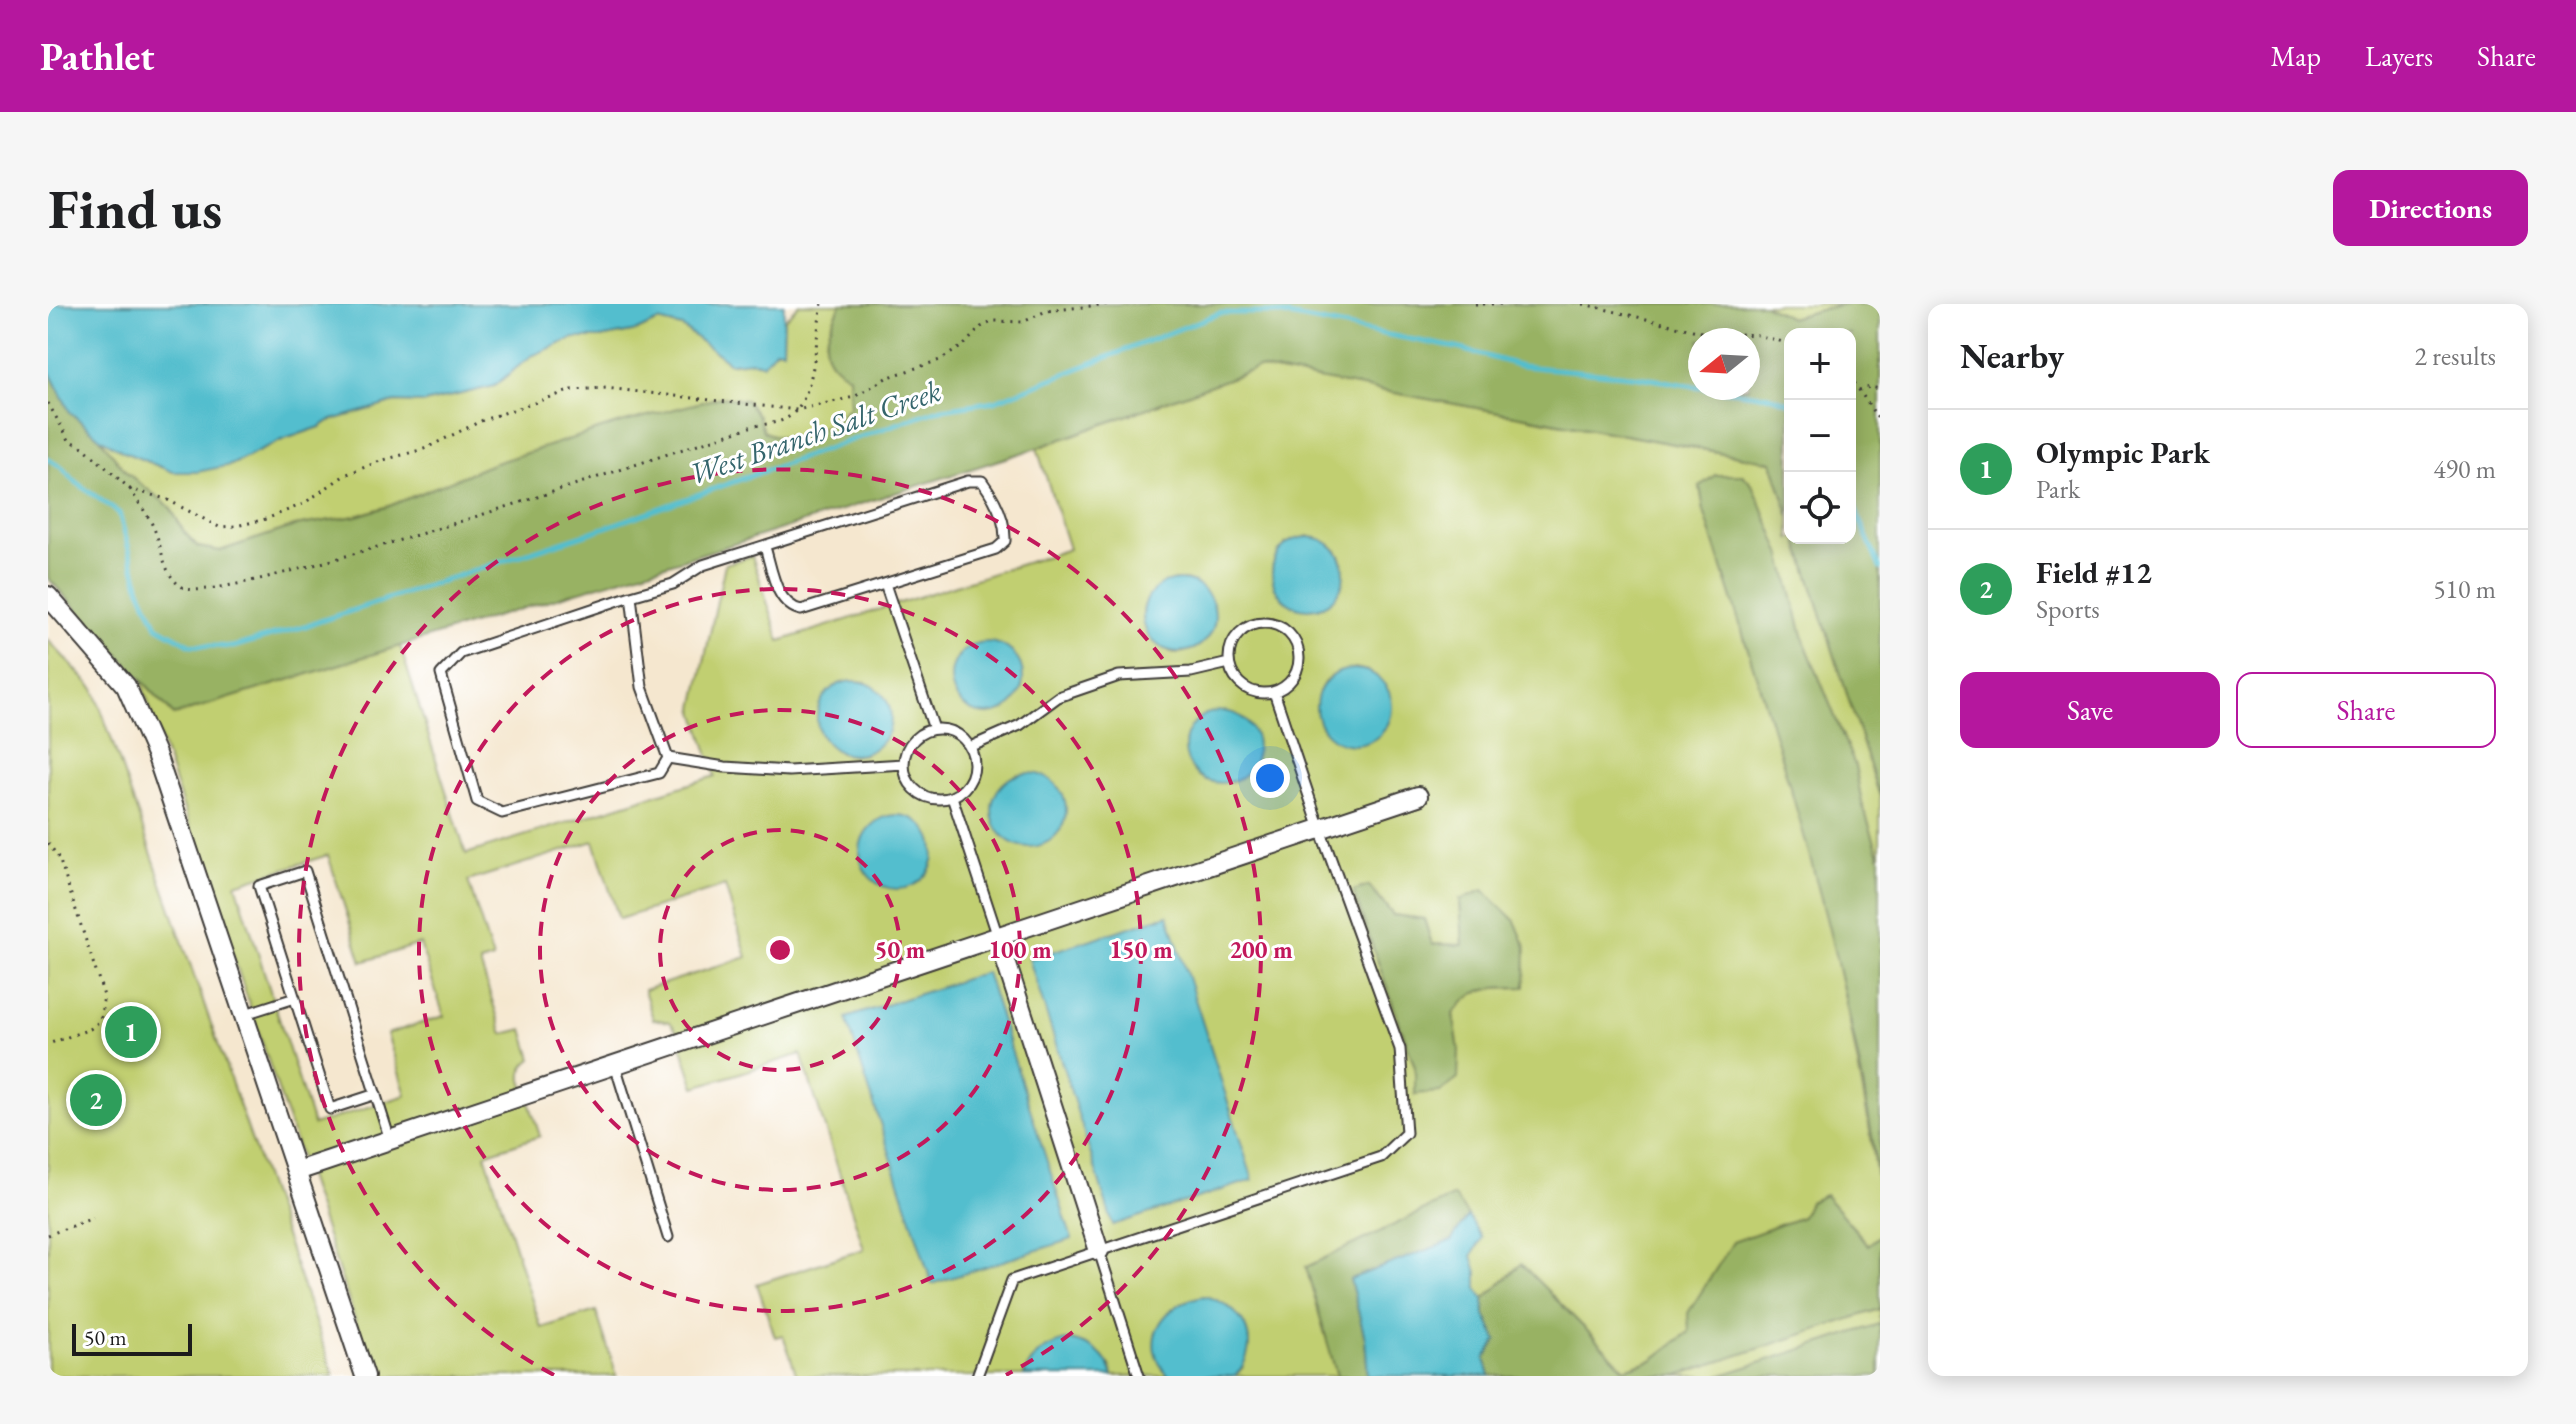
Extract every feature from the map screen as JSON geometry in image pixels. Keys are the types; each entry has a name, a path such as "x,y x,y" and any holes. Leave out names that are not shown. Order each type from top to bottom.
{"street":[{"path":"48,596 126,686 156,754 365,1376"},
{"path":"297,1171 1418,796"},
{"path":"998,937 1099,1251"}],"lane":[{"path":"668,758 659,773 502,813 477,801 441,674 461,653 673,584 703,565 968,481 982,481 1006,526 1005,541 996,549 801,610 790,607 781,597 765,547"},
{"path":"885,584 934,729"},
{"path":"631,596 642,687 668,758"},
{"path":"1261,622 1282,627 1297,644 1300,655 1294,678 1274,692 1250,691 1233,675 1229,663 1233,641 1249,625 1261,622"},
{"path":"970,747 1020,725 1058,697 1119,676 1191,672 1229,663"},
{"path":"977,1376 1012,1280 1381,1157 1406,1133 1400,1049 1274,692"},
{"path":"934,729 953,731 970,747 974,758 974,770 962,791 952,797 930,798 920,793 911,785 904,764 911,743 919,735 934,729"},
{"path":"668,758 725,767 789,771 904,764"},
{"path":"952,797 998,937"},
{"path":"376,1094 330,1109 259,886 305,871 376,1094 390,1140"},
{"path":"242,1015 295,998"},
{"path":"615,1065 668,1237"},
{"path":"1099,1251 1139,1376"}],"path":[{"path":"48,403 69,440 83,447 130,489 155,531 161,556 171,577 184,588 200,592 272,577 359,553 750,427 785,419 797,410 814,368 816,331 822,304"},
{"path":"130,489 166,499 219,527 236,526 266,519 303,504 345,475 424,449 483,420 572,390 606,388 797,410 854,397 886,378 940,360 964,345 981,327 994,321 1023,322 1046,311 1109,304"},
{"path":"1475,304 1505,304"},
{"path":"1583,304 1701,332 1758,335 1784,342"},
{"path":"1856,385 1880,422"},
{"path":"1859,390 1870,387 1880,389"},
{"path":"48,843 59,858 104,996 100,1021 90,1029 48,1044"},
{"path":"48,1235 93,1218"}],"green space":[{"path":"799,304 841,304 826,344 830,360 849,376 850,406 810,434 787,438 775,436 763,431 758,416 356,516 295,526 220,551 198,547 184,532 170,507 127,473 99,437 124,452 173,472 231,465 329,421 395,402 424,403 494,386 531,356 574,338 600,338 637,331 658,321 682,327 730,363 738,363 770,351 783,350 784,320"},
{"path":"841,304 1764,304 1790,318 1844,304 1880,304 1880,797 1799,544 1856,544 1856,328 1784,328 1784,499 1772,462 1258,368 1037,448 174,715 48,578 48,369 70,412 99,437 127,473 170,507 184,532 198,547 220,551 295,526 356,516 389,506 492,464 617,424 721,397 746,400 758,416 763,431 775,436 787,438 810,434 850,406 849,376 830,360 826,344"},
{"path":"1764,304 1844,304 1789,318"},
{"path":"1258,368 1772,462 1784,499 1784,544 1799,544 1880,797 1880,858 1862,803 1855,766 1805,643 1781,554 1700,487 1704,511 1790,784 1827,921 1869,1126 1876,1169 1880,1235 1869,1245 1825,1196 1802,1217 1733,1242 1689,1332 1652,1360 1625,1369 1521,1264 1485,1315 1497,1340 1485,1359 1490,1376 1368,1376 1365,1338 1350,1279 1306,1267 1337,1376 1235,1376 1242,1368 1164,1371 1169,1376 1113,1376 1110,1365 1025,1372 1024,1376 797,1376 783,1335 775,1337 757,1284 864,1249 801,1054 695,1087 676,1030 670,1022 653,1019 644,990 747,957 725,886 619,919 594,841 468,881 493,959 480,963 503,1034 523,1029 532,1059 524,1068 522,1080 540,1136 485,1154 541,1328 596,1311 617,1376 374,1376 140,678 174,715 400,646 466,854 715,776 694,708 725,564 752,556 780,641 1069,549 1037,448","holes":["1308,536 1331,545 1341,557 1343,571 1340,585 1332,597 1320,605 1306,608 1291,603 1276,590 1285,544","1186,580 1198,585 1196,648 1181,653 1171,652 1144,622 1143,613 1149,597 1165,584","958,656 988,714 961,701 954,685 954,666","1355,668 1379,678 1354,745 1331,737 1322,726 1318,712 1323,685 1331,676","866,682 866,754 853,756 840,753 842,683","1232,713 1246,723 1253,736 1255,752 1250,768 1186,739 1194,725 1204,718","1018,774 1037,775 1051,780 1060,791 1066,810 993,802 999,789","885,817 933,860 926,873 908,887 867,874 861,857 862,841","328,855 362,962 420,944 444,1016 387,1034 406,1095 313,1125 236,884","1369,886 1393,915 1424,919 1432,944 1463,945 1460,900 1525,987 1484,990 1461,1004 1453,1014 1459,1050 1415,1094 1415,1067 1353,891"]},
{"path":"1715,475 1743,475 1754,487 1781,553 1805,643 1855,766 1862,803 1880,858 1880,1192 1867,1105 1830,933 1783,763 1704,511 1700,486"},
{"path":"48,640 94,689 334,1376 48,1376"},
{"path":"1369,886 1393,915 1424,919 1432,944 1463,945 1460,900 1483,890 1515,921 1526,947 1525,987 1502,987 1476,993 1453,1014 1459,1050 1458,1079 1440,1092 1415,1094 1415,1067 1353,891"},
{"path":"1825,1195 1868,1245 1880,1235 1880,1309 1675,1376 1490,1376 1485,1359 1497,1340 1485,1315 1484,1299 1521,1264 1625,1369 1652,1360 1689,1332 1688,1313 1733,1242 1802,1217 1809,1202"},
{"path":"1454,1196 1468,1216 1451,1241 1350,1279 1365,1338 1368,1376 1337,1376 1306,1267"},
{"path":"1880,1309 1880,1324 1719,1376 1675,1376"},
{"path":"1880,1324 1880,1376 1719,1376"}],"water":[{"path":"48,304 784,304 783,350 776,349 763,364 751,361 730,363 682,327 658,321 637,331 600,338 574,338 531,356 494,386 424,403 395,402 329,421 231,465 197,472 173,472 124,452 99,437 70,412 48,369"},
{"path":"1308,537 1328,543 1338,553 1344,573 1338,593 1328,603 1308,609 1288,603 1278,593 1272,573 1278,553 1288,543"},
{"path":"1179,580 1205,590 1215,616 1205,642 1179,652 1153,642 1143,616 1153,590"},
{"path":"987,642 1007,648 1017,658 1023,678 1017,698 1007,708 987,714 967,708 957,698 951,678 957,658 967,648"},
{"path":"1354,669 1368,672 1381,680 1389,693 1392,707 1389,721 1381,734 1368,742 1354,745 1340,742 1327,734 1319,721 1316,707 1319,693 1327,680 1340,672"},
{"path":"847,681 861,681 875,687 885,697 891,718 885,739 875,749 861,755 847,755 833,749 823,739 817,725 817,711 823,697 833,687"},
{"path":"1221,711 1241,717 1251,727 1257,747 1251,767 1241,777 1221,783 1201,777 1191,767 1185,747 1191,727 1201,717"},
{"path":"1029,773 1050,779 1060,789 1066,810 1060,831 1050,841 1029,847 1008,841 998,831 992,810 998,789 1008,779"},
{"path":"897,815 911,818 923,826 931,838 934,852 931,866 923,878 911,886 897,889 883,886 871,878 863,866 860,852 863,838 871,826 883,818"},
{"path":"1168,915 1253,1180 1113,1225 1029,959"},
{"path":"986,972 1072,1239 932,1284 846,1018"},
{"path":"1468,1216 1482,1238 1472,1256 1477,1272 1477,1288 1484,1299 1485,1315 1497,1340 1485,1359 1490,1376 1368,1376 1365,1338 1350,1279 1451,1241"},
{"path":"1204,1296 1230,1308 1245,1327 1249,1339 1244,1363 1235,1376 1169,1376 1159,1363 1155,1350 1159,1326 1177,1306"},
{"path":"1071,1340 1097,1352 1113,1376 1024,1376 1031,1361 1042,1351"}],"waterway":[{"name":"West Branch Salt Creek","path":"48,459 119,513 140,589 157,626 191,645 233,647 595,531 936,410 995,401 1220,313 1273,313 1457,348 1522,366 1633,376 1688,385"},
{"name":"West Branch Salt Creek","path":"1760,395 1784,401"},
{"name":"West Branch Salt Creek","path":"1856,509 1880,568"}],"place":[{"name":"Olympic Park","path":"131,1032"},
{"name":"Field #12","path":"96,1100"}]}
